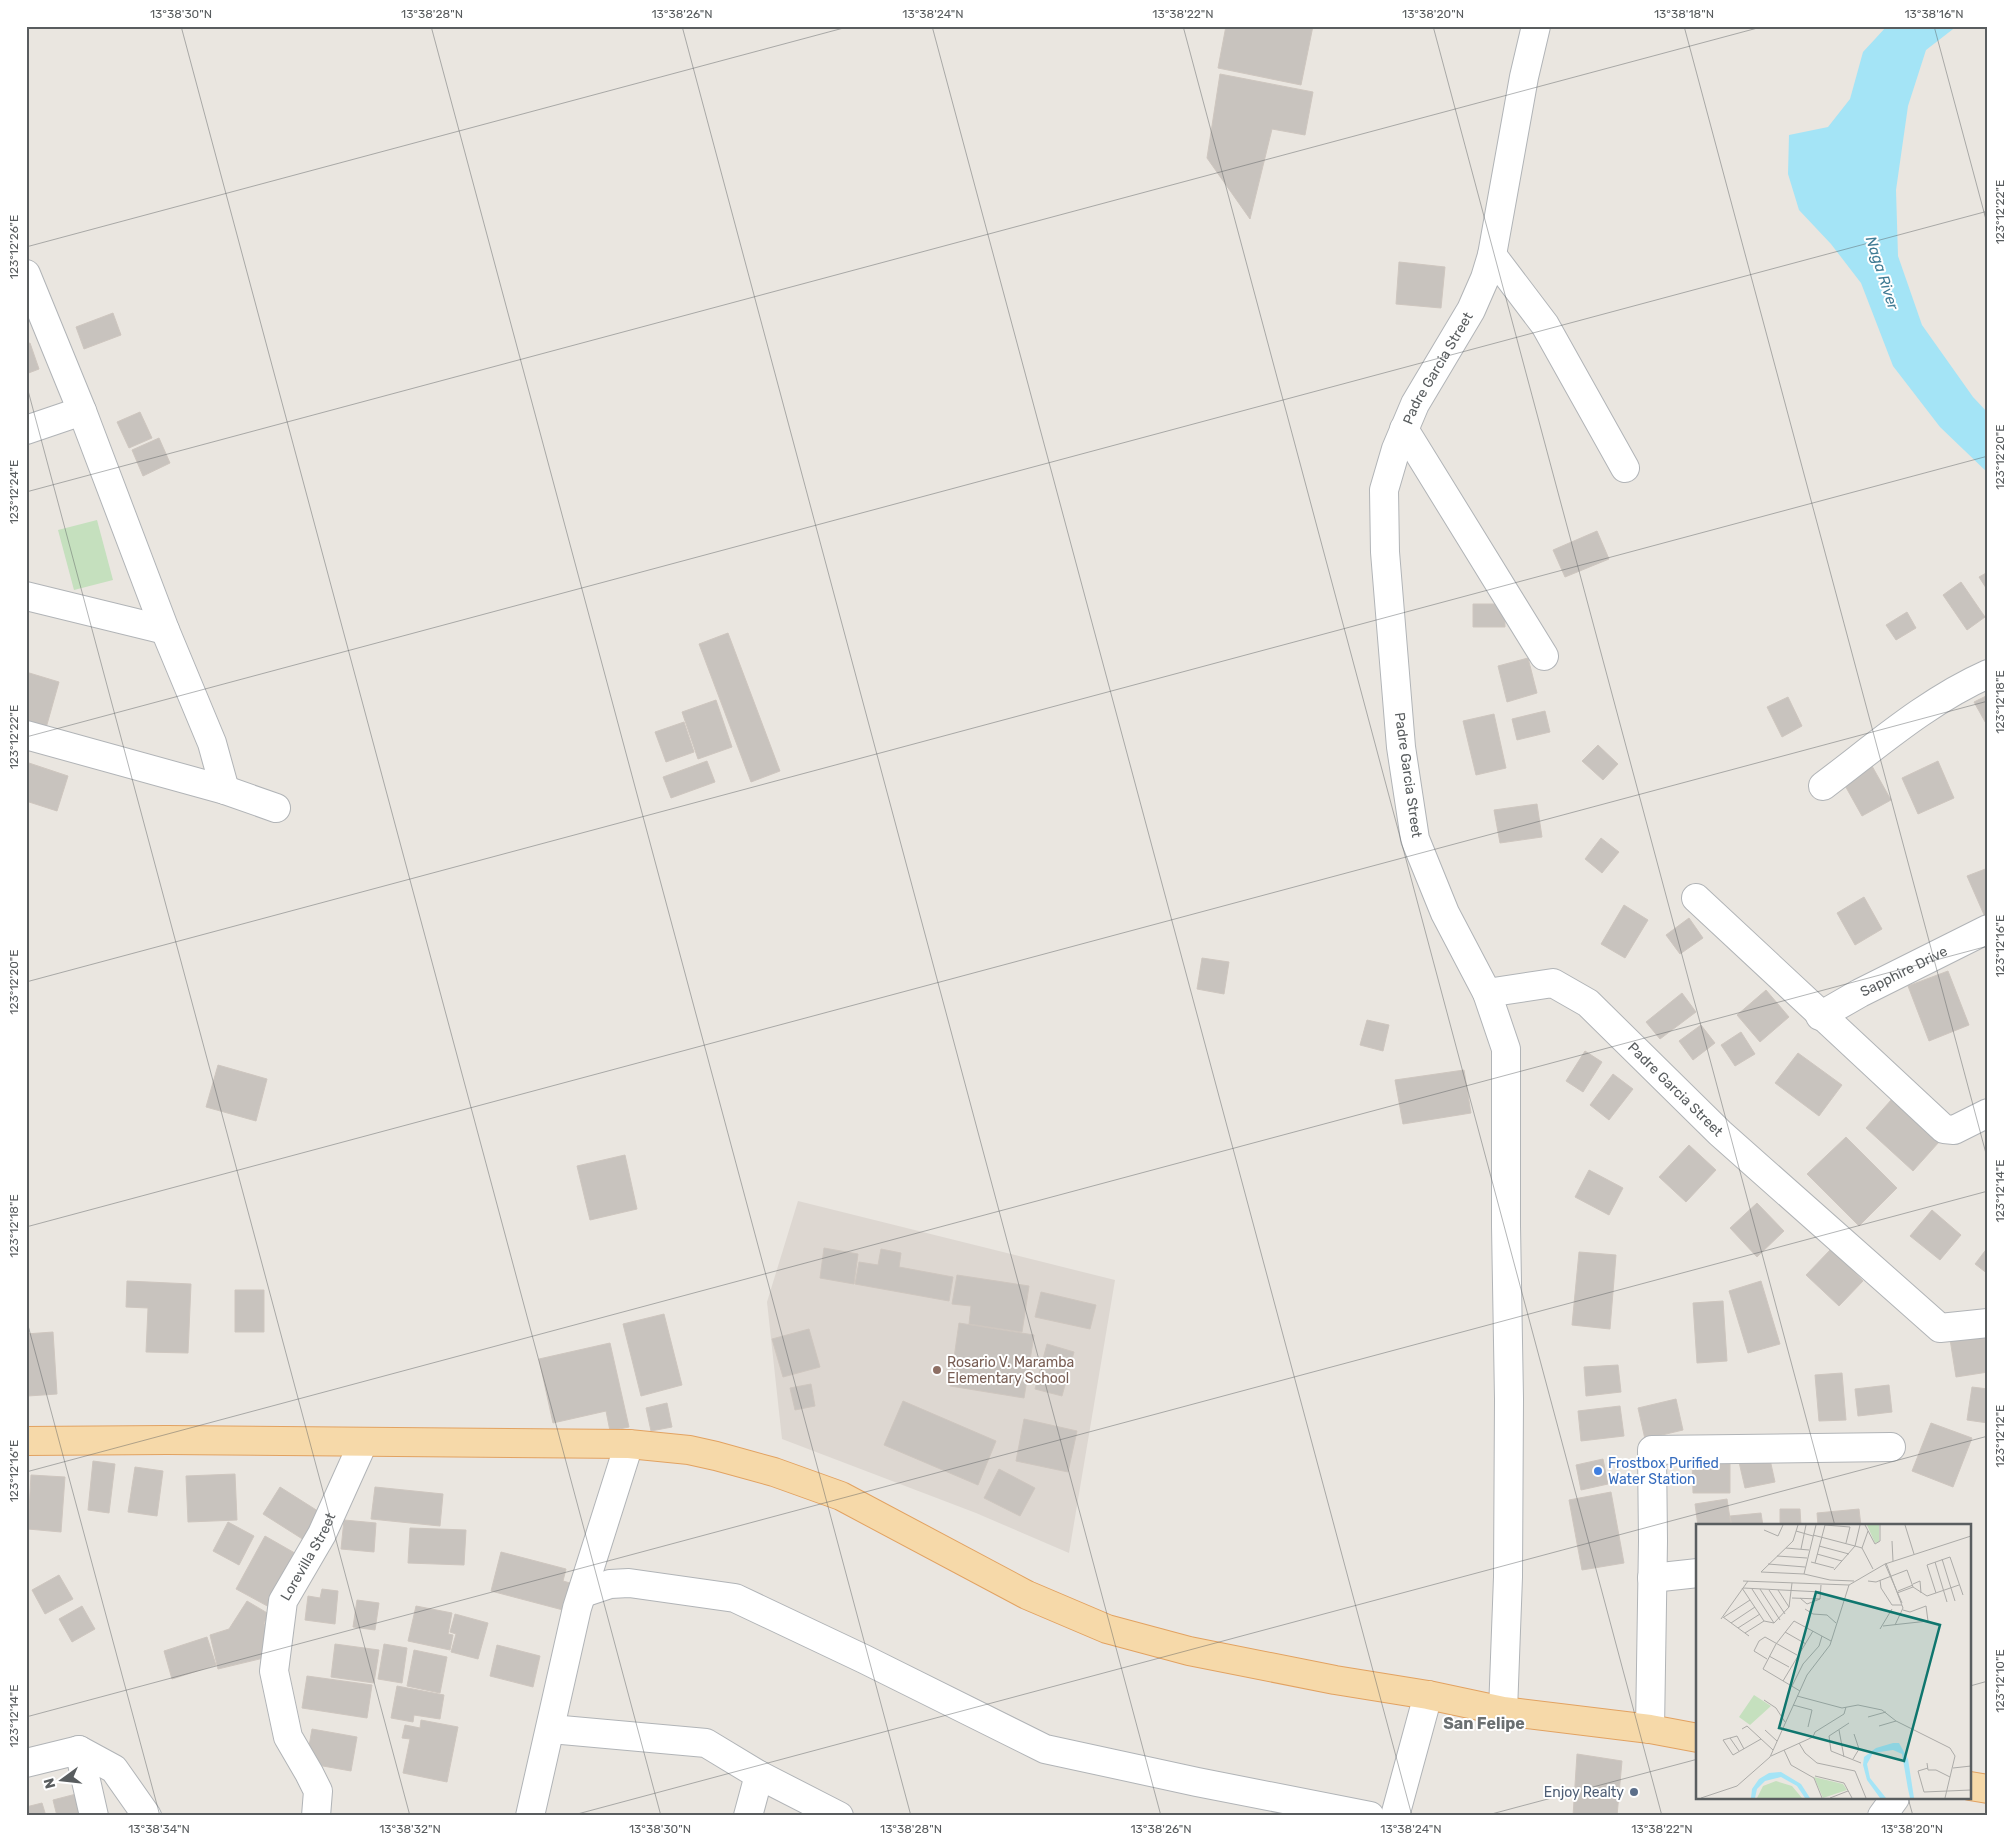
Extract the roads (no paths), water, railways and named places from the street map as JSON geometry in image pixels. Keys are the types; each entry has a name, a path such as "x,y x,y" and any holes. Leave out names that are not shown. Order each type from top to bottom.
{"main road":[{"path":"26,1442 167,1440 629,1444 689,1450 774,1472 841,1496 1027,1595 1107,1629 1189,1651 1335,1680 1428,1694 1503,1711 1650,1729 1696,1738"},
{"path":"1972,1786 1988,1789"}],"street":[{"name":"Padre Garcia Street","path":"1536,26 1524,77 1492,255 1485,278 1471,310 1415,404 1396,450 1384,490 1384,552 1401,747 1415,839 1444,913 1487,993 1553,983 1588,1003 1720,1133 1940,1328 1988,1323"},
{"path":"1492,255 1545,325 1625,468"},
{"path":"30,291 82,411 165,630 212,743 225,790"},
{"path":"26,430 82,411"},
{"path":"1404,429 1544,656"},
{"path":"26,596 165,630"},
{"path":"1822,786 1960,686 1988,674"},
{"path":"26,735 225,790 276,808"},
{"path":"1696,898 1820,1016 1944,1129 1954,1130 1988,1113"},
{"name":"Sapphire Drive","path":"1820,1016 1860,993 1988,929"},
{"path":"1487,993 1506,1049 1509,1399 1508,1577 1503,1711"},
{"name":"Lorevilla Street","path":"316,1816 318,1791 288,1737 274,1671 283,1601 322,1534 363,1443"},
{"path":"530,1816 577,1608 629,1444"},
{"path":"1650,1729 1652,1450 1891,1446"},
{"path":"1652,1578 1696,1573"},
{"path":"583,1592 610,1584 629,1583 735,1598 864,1659 1045,1749 1197,1782 1370,1816"},
{"path":"1394,1816 1428,1694"},
{"path":"551,1729 706,1743 759,1775 840,1816"},
{"path":"26,1763 79,1750 114,1769 147,1816"},
{"path":"79,1750 94,1816"},
{"path":"748,1816 759,1775"},
{"path":"1882,1816 1894,1800"}],"water":[{"name":"Naga River","path":"1887,26 1957,26 1926,50 1908,106 1896,190 1898,256 1922,325 1973,397 1988,413 1988,473 1940,427 1893,366 1861,283 1831,244 1799,210 1788,174 1789,135 1828,127 1850,99 1863,52"}],"place":[{"name":"Rosario V. Maramba Elementary School","path":"937,1370"},
{"name":"Frostbox Purified Water Station","path":"1598,1471"},
{"name":"Enjoy Realty","path":"1634,1792"}],"district":[{"name":"San Felipe","path":"1484,1723"}]}
